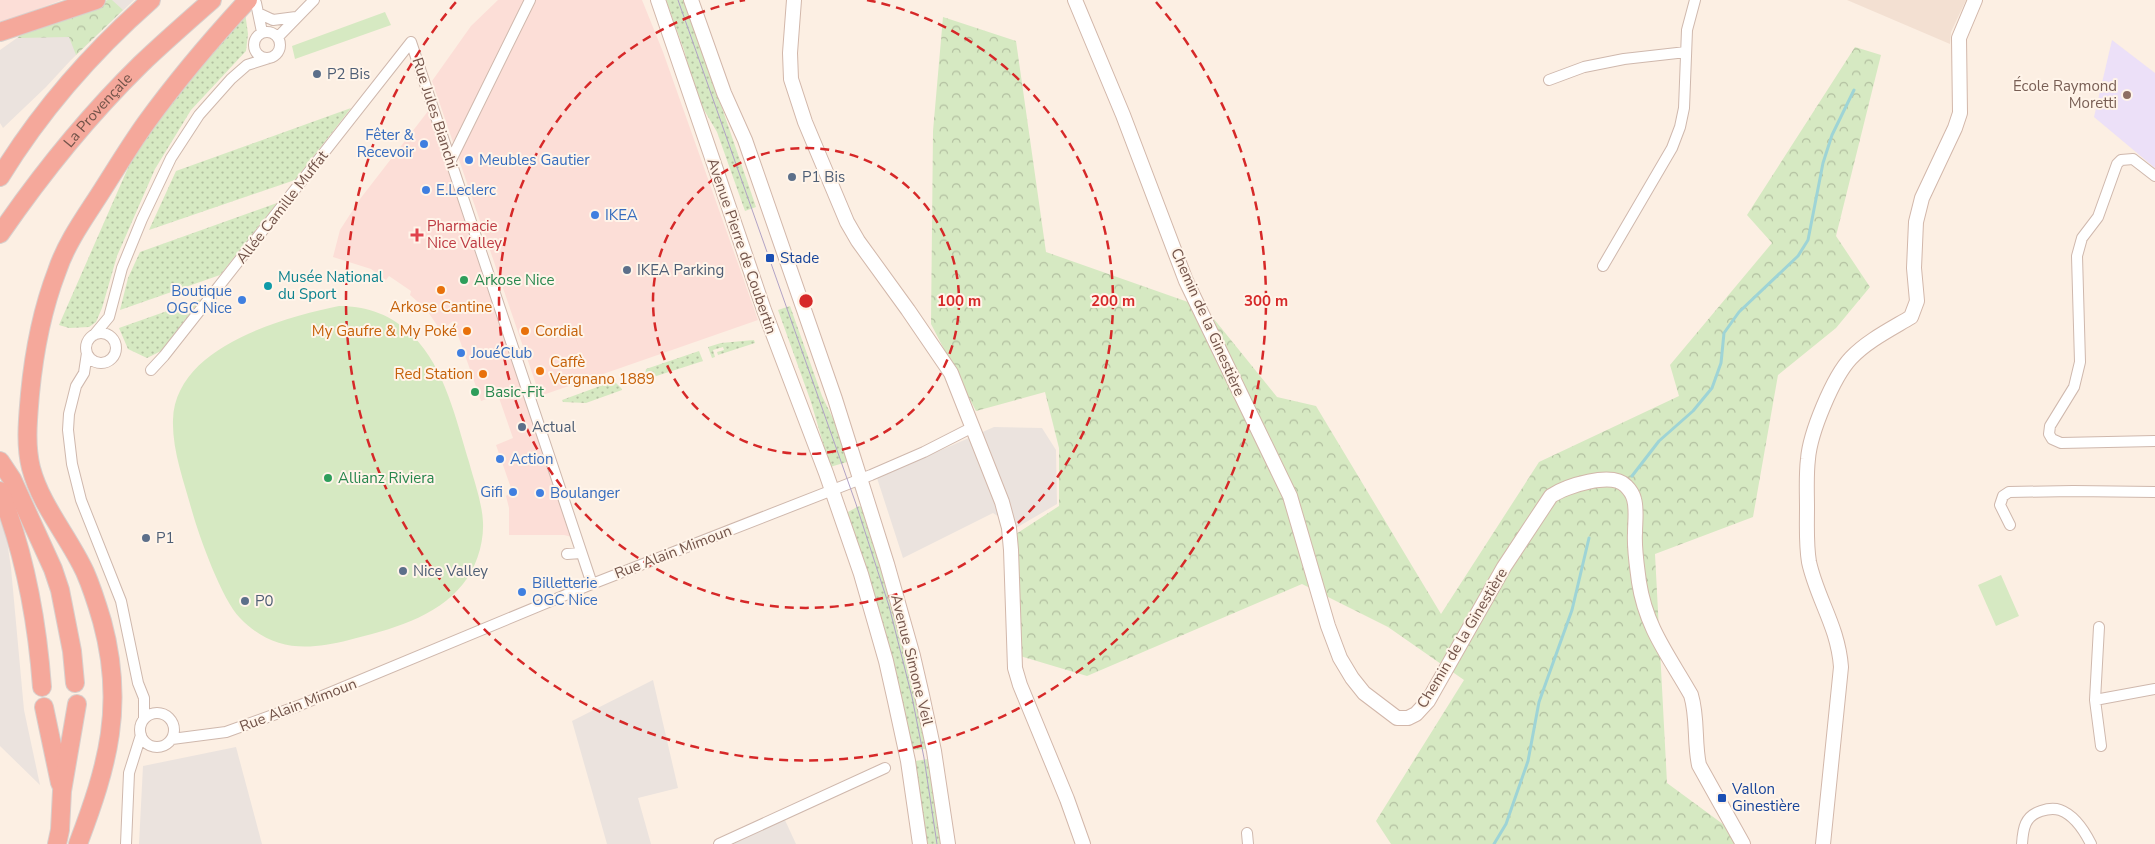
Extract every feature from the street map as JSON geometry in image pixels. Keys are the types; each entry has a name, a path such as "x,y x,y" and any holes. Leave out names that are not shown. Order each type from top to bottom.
{"highway":[{"path":"0,32 96,0"},
{"path":"0,177 44,111 61,90 98,50 151,0"},
{"name":"La Provençale","path":"0,234 67,144 113,93 142,63 212,0"},
{"path":"78,844 108,752 113,706 112,666 109,646 90,584 38,487 31,470 28,454 28,418 36,346 57,269 72,237 145,124 205,46 254,5"},
{"path":"0,461 12,479 57,583 72,651 75,683"},
{"path":"0,491 11,520 33,603 42,687"},
{"path":"57,844 60,830 62,791 77,704"},
{"path":"44,707 62,791"}],"main road":[{"name":"Avenue Pierre de Coubertin","path":"658,0 764,310 832,490"},
{"path":"690,0 724,93 744,140 841,417 859,480"},
{"path":"794,0 790,53 791,79 805,122 847,222 858,241 940,356 950,373 1002,502 1009,528 1015,668 1083,844"},
{"name":"Chemin de la Ginestière","path":"1075,0 1123,115 1186,281 1290,496 1328,626 1340,658 1352,678 1364,693 1397,718 1408,718 1416,714 1428,701 1508,560 1551,496 1562,489 1576,485 1608,480 1618,481 1626,486 1634,499 1634,535 1639,584 1651,628 1691,695 1695,707 1698,765 1703,777 1743,844"},
{"path":"1823,844 1841,667 1840,649 1835,631 1810,564 1807,527 1808,458 1816,428 1843,368 1858,353 1911,317 1915,310 1917,301 1914,254 1916,222 1922,198 1955,128 1960,113 1959,38 1975,0"},
{"name":"Avenue Simone Veil","path":"859,480 887,564 913,656 934,751 948,844"},
{"name":"Avenue Simone Veil","path":"832,490 861,574 886,661 908,760 920,844"}],"street":[{"path":"278,37 314,0"},
{"path":"450,160 530,0"},
{"path":"1603,266 1672,148 1680,128 1684,108 1687,30 1696,0"},
{"path":"254,5 273,20 296,17"},
{"path":"254,5 262,32"},
{"path":"153,747 145,743 141,735 140,730 144,719 144,698 138,683 121,602 81,500 72,464 68,430 69,414 76,386 84,373 88,341 108,317 125,260 171,158 198,115 231,79 247,65 277,54 280,50 278,37 269,32 262,32 256,38 247,65"},
{"name":"Rue Jules Bianchi","path":"411,42 592,584"},
{"name":"Allée Camille Muffat","path":"151,370 170,349 411,42"},
{"path":"254,47 258,54 269,58"},
{"path":"1549,80 1584,67 1624,59 1686,52"},
{"path":"414,86 424,82"},
{"path":"2155,176 2133,159 2121,160 2117,164 2098,217 2082,238 2077,256 2080,362 2074,388 2050,426 2049,434 2052,439 2061,443 2155,441"},
{"path":"84,373 113,358 116,353 116,344 108,317"},
{"path":"94,335 107,334 116,344"},
{"path":"87,354 96,363 104,363"},
{"name":"Rue Alain Mimoun","path":"172,739 203,733 226,732 250,724 438,649 592,584 859,480 924,452 973,427"},
{"path":"2010,525 2000,505 2003,496 2009,492 2155,492"},
{"path":"566,554 581,553"},
{"path":"2099,627 2095,700 2101,746"},
{"path":"2095,700 2155,692"},
{"path":"131,763 153,747 164,746 172,739 174,734 173,723 144,698"},
{"path":"144,719 152,714 161,713"},
{"name":"Rue Alain Mimoun","path":"173,723 203,733"},
{"path":"126,844 129,773 141,735"},
{"path":"719,844 885,768"},
{"path":"2022,844 2023,829 2027,819 2034,813 2054,809 2062,810 2074,820 2085,832 2091,844"}],"shaded area":[{"path":"0,0 62,0 0,23"},
{"path":"108,0 134,0 3,128 0,123 0,50 17,38 23,30"},
{"name":"IKEA","path":"498,0 642,0 663,52 758,320 540,396 432,81 471,26"},
{"path":"1847,0 1966,0 1951,32 1950,44"},
{"name":"École Raymond Moretti","path":"2112,40 2155,73 2155,168 2094,117"},
{"name":"Nice Valley","path":"432,106 576,538 564,535 509,535 509,508 506,496 512,491 496,445 513,438 498,395 481,401 453,321 441,331 426,309 410,295 411,291 389,276 386,280 371,269 333,257 340,230 360,199"},
{"path":"994,427 1042,428 1056,450 1057,504 1016,528 993,513 903,558 877,478"},
{"path":"0,511 4,520 11,568 24,710 40,785 0,746"},
{"path":"653,680 678,788 638,798 651,844 607,844 572,721"},
{"path":"236,747 262,844 139,844 143,766"},
{"path":"784,818 796,844 733,844"}],"green space":[{"path":"112,0 123,10 76,55 69,37 18,38 23,30"},
{"path":"666,0 685,0 756,207 745,211 717,132 697,98 684,50"},
{"path":"245,12 248,34 246,51 191,110 155,169 117,256 96,322 89,327 69,328 59,325 131,161 166,106"},
{"path":"385,12 391,25 295,59 292,46"},
{"path":"943,17 1016,41 1046,252 1205,308 1277,397 1316,406 1441,614 1539,462 1679,396 1670,365 1772,243 1747,215 1855,47 1881,55 1836,236 1870,287 1836,328 1778,375 1753,517 1655,554 1667,783 1750,844 1391,844 1376,821 1464,680 1388,627 1302,584 1087,676 1020,656 1016,534 1059,506 1059,448 1045,392 976,411 931,324 933,131"},
{"path":"351,108 295,180 149,230 176,171"},
{"path":"277,203 220,275 120,310 128,278 140,252"},
{"path":"201,299 161,351 147,358 128,349 119,328"},
{"name":"Allianz Riviera","path":"339,306 370,310 397,322 413,336 433,363 454,412 478,492 483,530 481,547 468,578 452,596 439,606 411,621 380,632 333,644 304,647 277,642 264,637 240,618 226,597 200,536 192,511 176,454 173,420 178,395 192,373 211,355 235,340 262,328 316,311"},
{"path":"790,306 822,396 842,437 847,462 830,467 811,402 778,310"},
{"path":"754,340 755,343 718,355 717,352 724,350 723,347 713,350 715,357 712,358 708,347 721,343"},
{"path":"699,351 703,361 644,380 646,369"},
{"path":"614,381 622,390 586,403 563,402 562,400"},
{"path":"859,506 862,507 895,605 928,747 926,749 910,750 846,513"},
{"path":"2001,575 2019,616 1996,626 1978,585"},
{"path":"928,759 930,761 942,844 925,844 913,763"}],"waterway":[{"path":"1632,476 1659,441 1693,411 1712,388 1721,363 1724,333 1739,312 1798,256 1808,240 1823,163 1832,135 1854,90"},
{"path":"1494,844 1506,824 1528,761 1539,702 1572,610 1589,538"}],"tram line":[{"path":"678,0 856,504 889,606 912,697 924,758 937,844"}],"place":[{"name":"P2 Bis","path":"317,74"},
{"name":"École Raymond Moretti","path":"2127,95"},
{"name":"Fêter & Recevoir","path":"424,144"},
{"name":"Meubles Gautier","path":"469,160"},
{"name":"P1 Bis","path":"792,177"},
{"name":"E.Leclerc","path":"426,190"},
{"name":"IKEA","path":"595,215"},
{"name":"Pharmacie Nice Valley","path":"417,235"},
{"name":"Stade","path":"770,258"},
{"name":"IKEA Parking","path":"627,270"},
{"name":"Arkose Nice","path":"464,280"},
{"name":"Musée National du Sport","path":"268,286"},
{"name":"Arkose Cantine","path":"441,290"},
{"name":"Boutique OGC Nice","path":"242,300"},
{"name":"My Gaufre & My Poké","path":"467,331"},
{"name":"Cordial","path":"525,331"},
{"name":"JouéClub","path":"461,353"},
{"name":"Caffè Vergnano 1889","path":"540,371"},
{"name":"Red Station","path":"483,374"},
{"name":"Basic-Fit","path":"475,392"},
{"name":"Actual","path":"522,427"},
{"name":"Action","path":"500,459"},
{"name":"Allianz Riviera","path":"328,478"},
{"name":"Gifi","path":"513,492"},
{"name":"Boulanger","path":"540,493"},
{"name":"P1","path":"146,538"},
{"name":"Nice Valley","path":"403,571"},
{"name":"Billetterie OGC Nice","path":"522,592"},
{"name":"P0","path":"245,601"},
{"name":"Vallon Ginestière","path":"1722,798"}]}
